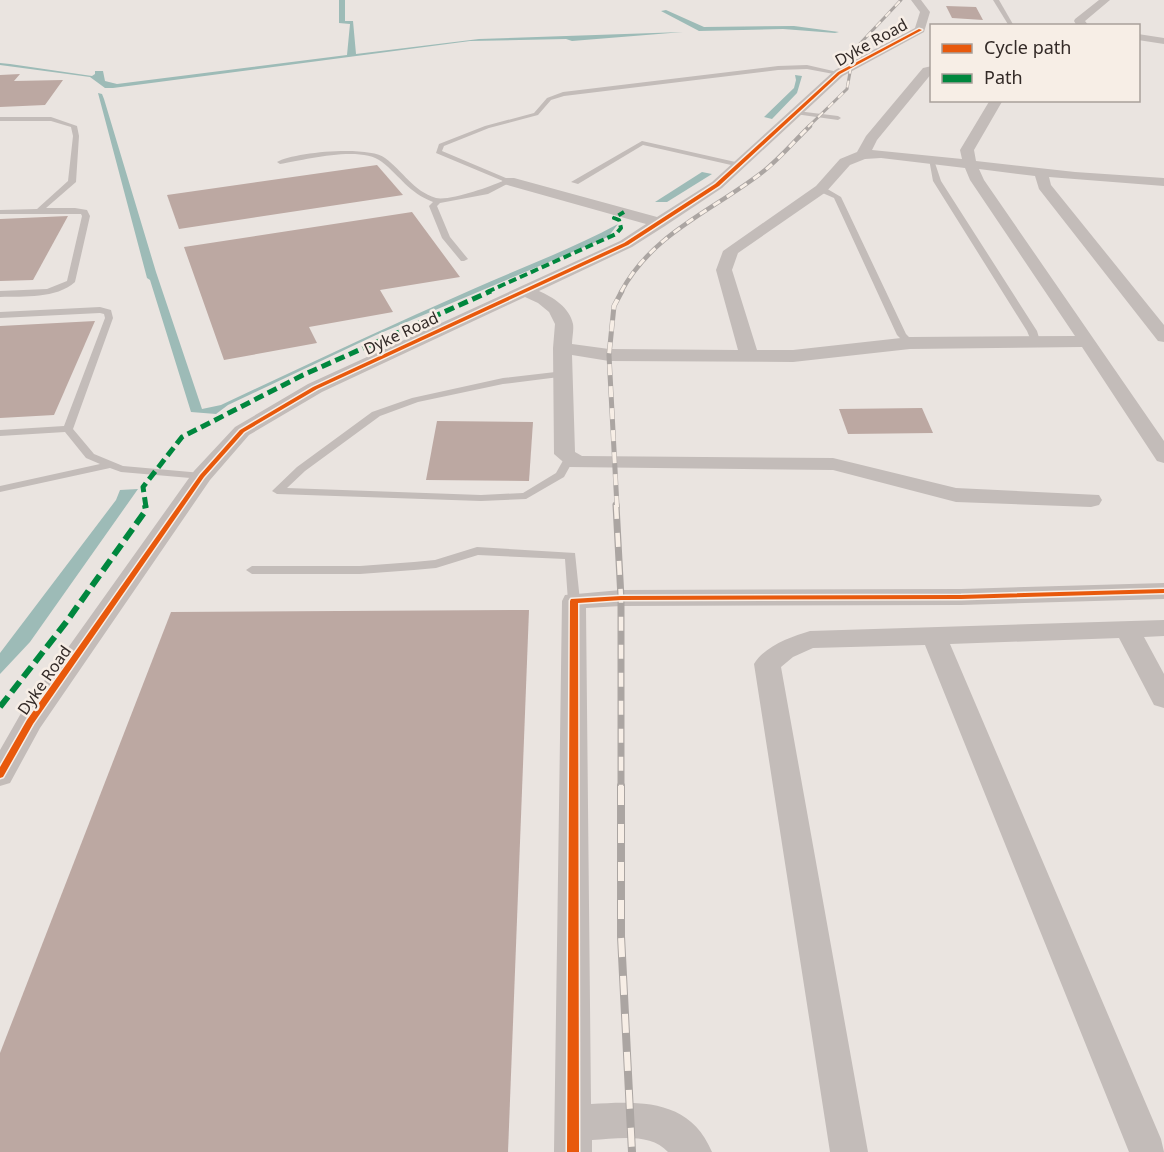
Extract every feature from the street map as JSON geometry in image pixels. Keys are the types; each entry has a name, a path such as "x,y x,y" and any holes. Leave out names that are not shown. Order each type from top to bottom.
{"street":[{"path":"916,0 925,12 926,31"},
{"path":"1089,0 1104,1"},
{"path":"1082,24 1079,21 1083,16 1104,1"},
{"path":"1144,38 1164,27"},
{"name":"Dyke Road","path":"0,775 30,722 202,476 242,431 315,388 604,256 660,223 717,185 839,73 926,31"},
{"path":"1144,38 1164,41"},
{"path":"863,155 871,139 927,70 930,69"},
{"path":"996,102 967,150 969,165 976,180 1088,341 1164,457"},
{"path":"749,355 724,270 730,251 821,189 845,162 863,155 1159,182 1164,195"},
{"path":"1041,172 1044,186 1164,337"},
{"path":"508,181 660,223"},
{"path":"526,291 544,299 556,309 564,324 562,348 564,438 566,454 569,459 577,462 833,464 956,495 1091,500"},
{"path":"562,348 609,355 793,356 910,343 1088,341"},
{"path":"693,1152 670,1126 631,1120 573,1137 574,601 621,598 961,597 1164,591"},
{"path":"849,1152 767,664 784,651 810,640 1164,628"},
{"path":"1127,630 1164,698"},
{"path":"934,636 1148,1152"}],"lane":[{"path":"996,0 1011,24"},
{"path":"508,181 438,152 441,145 487,127 536,114 549,99 563,94 778,68 807,68 839,73"},
{"path":"797,113 838,118"},
{"path":"0,119 51,119 74,126 76,136 72,182 40,210"},
{"path":"575,182 642,143 740,165"},
{"path":"280,162 363,152 378,156 409,186 438,201 485,192 508,181"},
{"path":"931,160 937,181 1032,331 1035,342"},
{"path":"821,189 837,198 902,335 910,343"},
{"path":"438,201 433,207 438,221 446,238 464,259"},
{"path":"0,212 75,210 84,212 86,216 71,282 64,288 49,291 0,294"},
{"path":"0,315 100,310 108,312 109,318 68,429"},
{"path":"564,374 503,381 416,400 376,414 300,469 277,491 481,498 526,496 560,475 569,459"},
{"path":"68,429 90,456 121,469 202,476"},
{"path":"0,433 68,429"},
{"path":"0,489 112,465"},
{"path":"252,570 360,570 436,564 477,551 571,556 574,601"}],"water":[{"path":"339,0 345,0 345,21 353,21 356,54 479,39 683,32 572,41 566,39 470,41 113,88 105,88 90,77 0,65 0,63 10,64 92,76 95,71 103,71 105,81 117,84 347,55 350,24 339,23"},
{"path":"666,10 704,27 794,26 839,32 783,29 699,31 661,11"},
{"path":"795,75 802,76 797,93 772,119 764,117 794,88"},
{"path":"98,93 102,94 104,99 156,272 202,409 221,405 618,224 608,237 376,335 228,405 216,414 191,412 150,280 147,278"},
{"path":"702,172 712,174 667,202 655,202"},
{"path":"138,489 30,642 0,674 0,653 116,500 120,490"}],"building":[{"path":"946,6 976,7 983,20 952,18"},
{"path":"20,74 14,81 63,80 45,105 0,107 0,75"},
{"path":"377,165 403,195 179,229 167,195"},
{"path":"412,212 460,277 380,290 393,312 309,327 317,343 224,360 184,247"},
{"path":"68,216 33,280 0,281 0,219"},
{"path":"95,321 54,415 0,418 0,326"},
{"path":"922,408 933,433 848,434 839,409"},
{"path":"437,421 533,422 529,481 426,480"},
{"path":"529,610 508,1152 0,1152 0,1053 171,612"}],"railway":[{"path":"808,127 847,89 854,50 901,0"},
{"path":"621,292 634,272 665,239 767,169 810,126"},
{"path":"617,507 609,355 614,306 622,291"},
{"path":"616,505 621,598 621,936 632,1152"}],"marked path":[{"path":"0,707 67,621 146,510 143,487 182,437 303,375 616,234 621,228 619,220 614,218 624,212"}],"cycle path":[{"path":"0,775 30,722 202,476 242,431 315,388 626,244 717,185 839,73 920,30"},
{"path":"573,1152 574,601 621,598 961,597 1164,591"}]}
